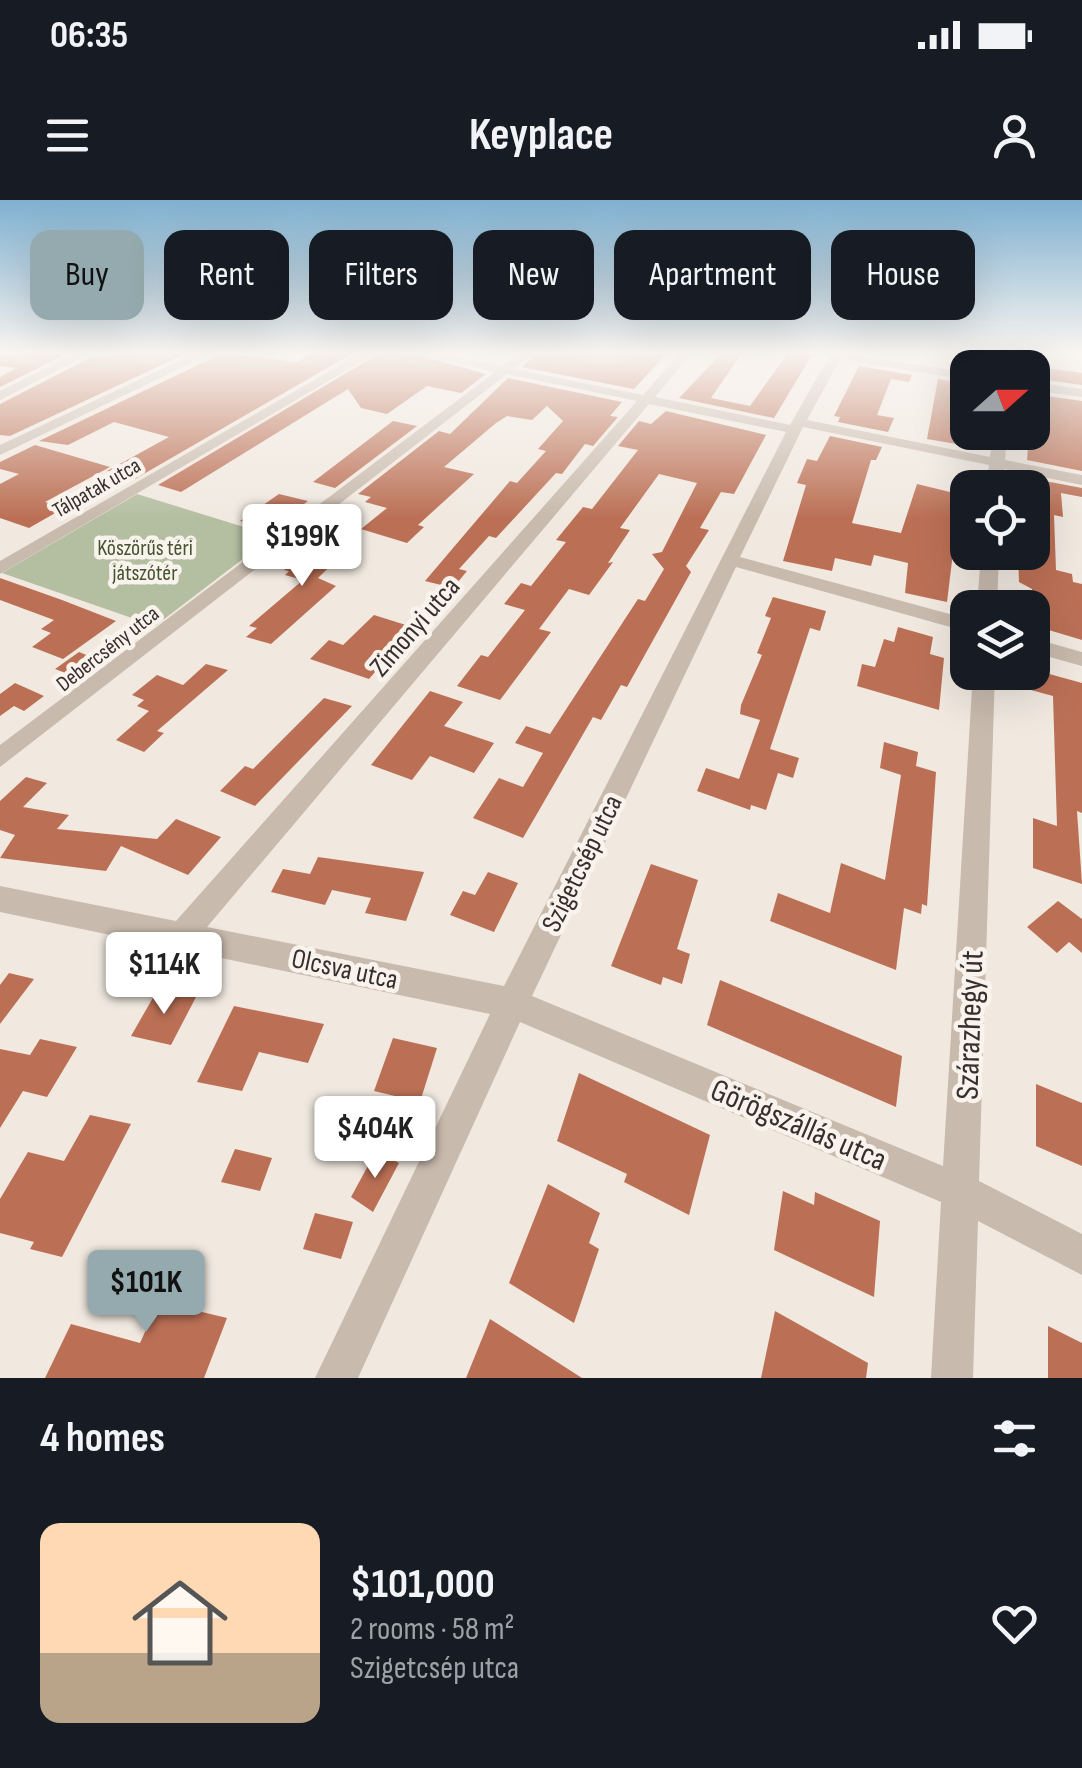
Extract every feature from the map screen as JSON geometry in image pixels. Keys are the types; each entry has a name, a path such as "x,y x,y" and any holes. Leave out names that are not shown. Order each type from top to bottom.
{"street":[{"path":"0,451 90,408"},
{"name":"Tálpatak utca","path":"0,569 275,408"},
{"name":"Debercsény utca","path":"0,758 456,408"},
{"name":"Zimonyi utca","path":"183,934 639,408"},
{"path":"692,408 1082,480"},
{"name":"Szigetcsép utca","path":"336,1378 512,1002 806,408"},
{"path":"995,470 997,450"},
{"path":"0,542 38,546"},
{"path":"730,560 950,621"},
{"path":"1050,650 1082,659"},
{"name":"Szárazhegy út","path":"952,1378 983,690"},
{"name":"Olcsva utca","path":"0,899 512,1002"},
{"name":"Görögszállás utca","path":"512,1002 963,1193 1082,1255"}],"green space":[{"name":"Köszörűs téri játszótér","path":"137,494 273,536 155,626 2,573"}],"building":[{"path":"0,408 70,408 10,436 0,435"},
{"path":"108,408 258,408 135,479 107,471 169,437 114,422 68,445 39,441"},
{"path":"288,408 317,408 181,492 158,485"},
{"path":"361,408 396,408 387,414"},
{"path":"477,408 545,408 532,420 507,416 444,467 474,474 418,525 424,527 407,543 361,529 387,508 365,502 371,497 358,494 439,431 450,434"},
{"path":"549,408 617,408 610,416 618,417 593,446 585,444 562,474 556,473 496,538 489,536 459,569 467,571 453,588 425,581 510,481 517,483 546,451 538,449 563,421"},
{"path":"726,408 780,408 774,418"},
{"path":"838,408 880,408 877,415 894,418 888,432 838,422 840,417 834,416"},
{"path":"933,408 950,408 950,443 927,439"},
{"path":"1050,408 1082,408 1082,471 1027,460 1028,450 1050,450"},
{"path":"666,411 766,435 734,494 721,492 700,528 709,530 686,566 691,572 627,687 621,685 601,720 593,717 523,838 473,818 499,778 523,787 543,753 515,743 526,726 550,734 638,599 645,601 664,569 652,554 662,552 697,483 659,474 620,528 630,530 608,563 613,562 589,595 569,589 539,629 551,632 500,700 457,686 481,655 488,657 525,610 504,604 521,583 531,586 566,542 556,540 583,507 592,509 638,450 618,446 639,421 651,424"},
{"path":"393,421 417,426 335,488 313,482"},
{"path":"830,436 882,447 876,460 871,460 852,523 901,533 917,484 950,492 951,570 947,602 905,593 908,563 874,555 871,566 835,558 832,571 783,561 806,485 797,483 807,459 817,461"},
{"path":"35,445 110,467 45,502 64,508 29,528 0,518 0,484 19,474 0,469 0,462"},
{"path":"1050,482 1082,488 1082,497 1061,493 1063,517 1054,515 1056,570 1072,574 1073,582 1082,584 1082,640 1050,630 1050,590 1032,590 1019,582 1019,570 1050,570"},
{"path":"279,494 308,501 273,527 240,521"},
{"path":"335,533 357,540 318,578 336,586 271,644 246,637 257,628 249,626 303,580 285,575 289,571 284,570"},
{"path":"0,578 116,621 63,659 32,647 51,633 41,629 54,620 0,600"},
{"path":"773,597 826,611 820,631 810,628 770,749 799,758 793,778 778,773 766,810 751,805 750,810 697,791 706,768 739,779 760,720 740,714 741,705 762,655 757,653 771,618 765,616"},
{"path":"374,615 409,626 380,656 387,658 369,679 310,659 329,640 343,645"},
{"path":"898,627 933,637 930,654 944,658 939,710 857,686 862,664 875,667 884,639 894,642"},
{"path":"79,652 99,660 76,677 55,669"},
{"path":"206,664 228,670 157,731 164,733 144,752 116,740 149,711 137,706 144,700 132,695 157,675 183,685"},
{"path":"1050,674 1082,683 1082,813 1077,811 1082,884 1033,868 1033,818 1057,826 1053,696 1031,690 1050,690"},
{"path":"15,683 44,696 24,711 14,706 0,716 0,694"},
{"path":"430,691 463,702 444,726 494,743 474,773 430,756 412,780 371,765"},
{"path":"324,698 352,706 255,806 220,791 245,766 253,769"},
{"path":"884,742 918,752 916,766 936,772 927,906 922,904 921,914 904,908 896,970 770,921 778,893 830,913 841,863 885,880 901,775 880,768"},
{"path":"26,777 47,783 23,807 69,815 57,829 157,839 176,819 221,837 188,875 121,846 106,871 0,858 15,835 0,830 0,801"},
{"path":"318,857 424,872 406,921 365,913 371,898 332,890 325,905 271,892 283,869 310,874"},
{"path":"651,864 698,880 677,949 690,954 682,984 663,977 661,985 611,966"},
{"path":"488,872 518,883 494,932 450,915 463,891 475,895"},
{"path":"1058,901 1082,919 1082,953 1069,942 1057,953 1027,927"},
{"path":"9,973 34,979 0,1024 0,985"},
{"path":"720,980 902,1056 896,1107 707,1025"},
{"path":"158,989 196,997 171,1045 131,1036"},
{"path":"234,1006 324,1024 308,1063 259,1052 242,1091 197,1082"},
{"path":"393,1038 437,1048 420,1102 374,1091"},
{"path":"40,1039 77,1047 47,1097 23,1091 0,1128 0,1049 30,1055"},
{"path":"579,1073 710,1135 689,1215 624,1182 627,1174 557,1141"},
{"path":"1036,1084 1082,1103 1082,1166 1036,1146"},
{"path":"90,1115 131,1124 62,1257 30,1249 34,1242 0,1233 0,1199 28,1152 64,1161"},
{"path":"235,1149 272,1158 260,1191 221,1182"},
{"path":"376,1151 399,1163 373,1212 351,1197"},
{"path":"548,1184 600,1213 589,1243 599,1249 574,1323 509,1283"},
{"path":"783,1191 814,1205 815,1192 880,1221 874,1297 774,1250"},
{"path":"315,1213 353,1222 341,1259 303,1249"},
{"path":"139,1254 163,1260 160,1266 191,1273 177,1306 227,1318 204,1378 45,1378 71,1324 140,1343 158,1303 122,1293"},
{"path":"775,1311 868,1363 866,1378 761,1378"},
{"path":"490,1319 582,1378 466,1378"},
{"path":"1048,1326 1082,1343 1082,1378 1048,1378"}]}
